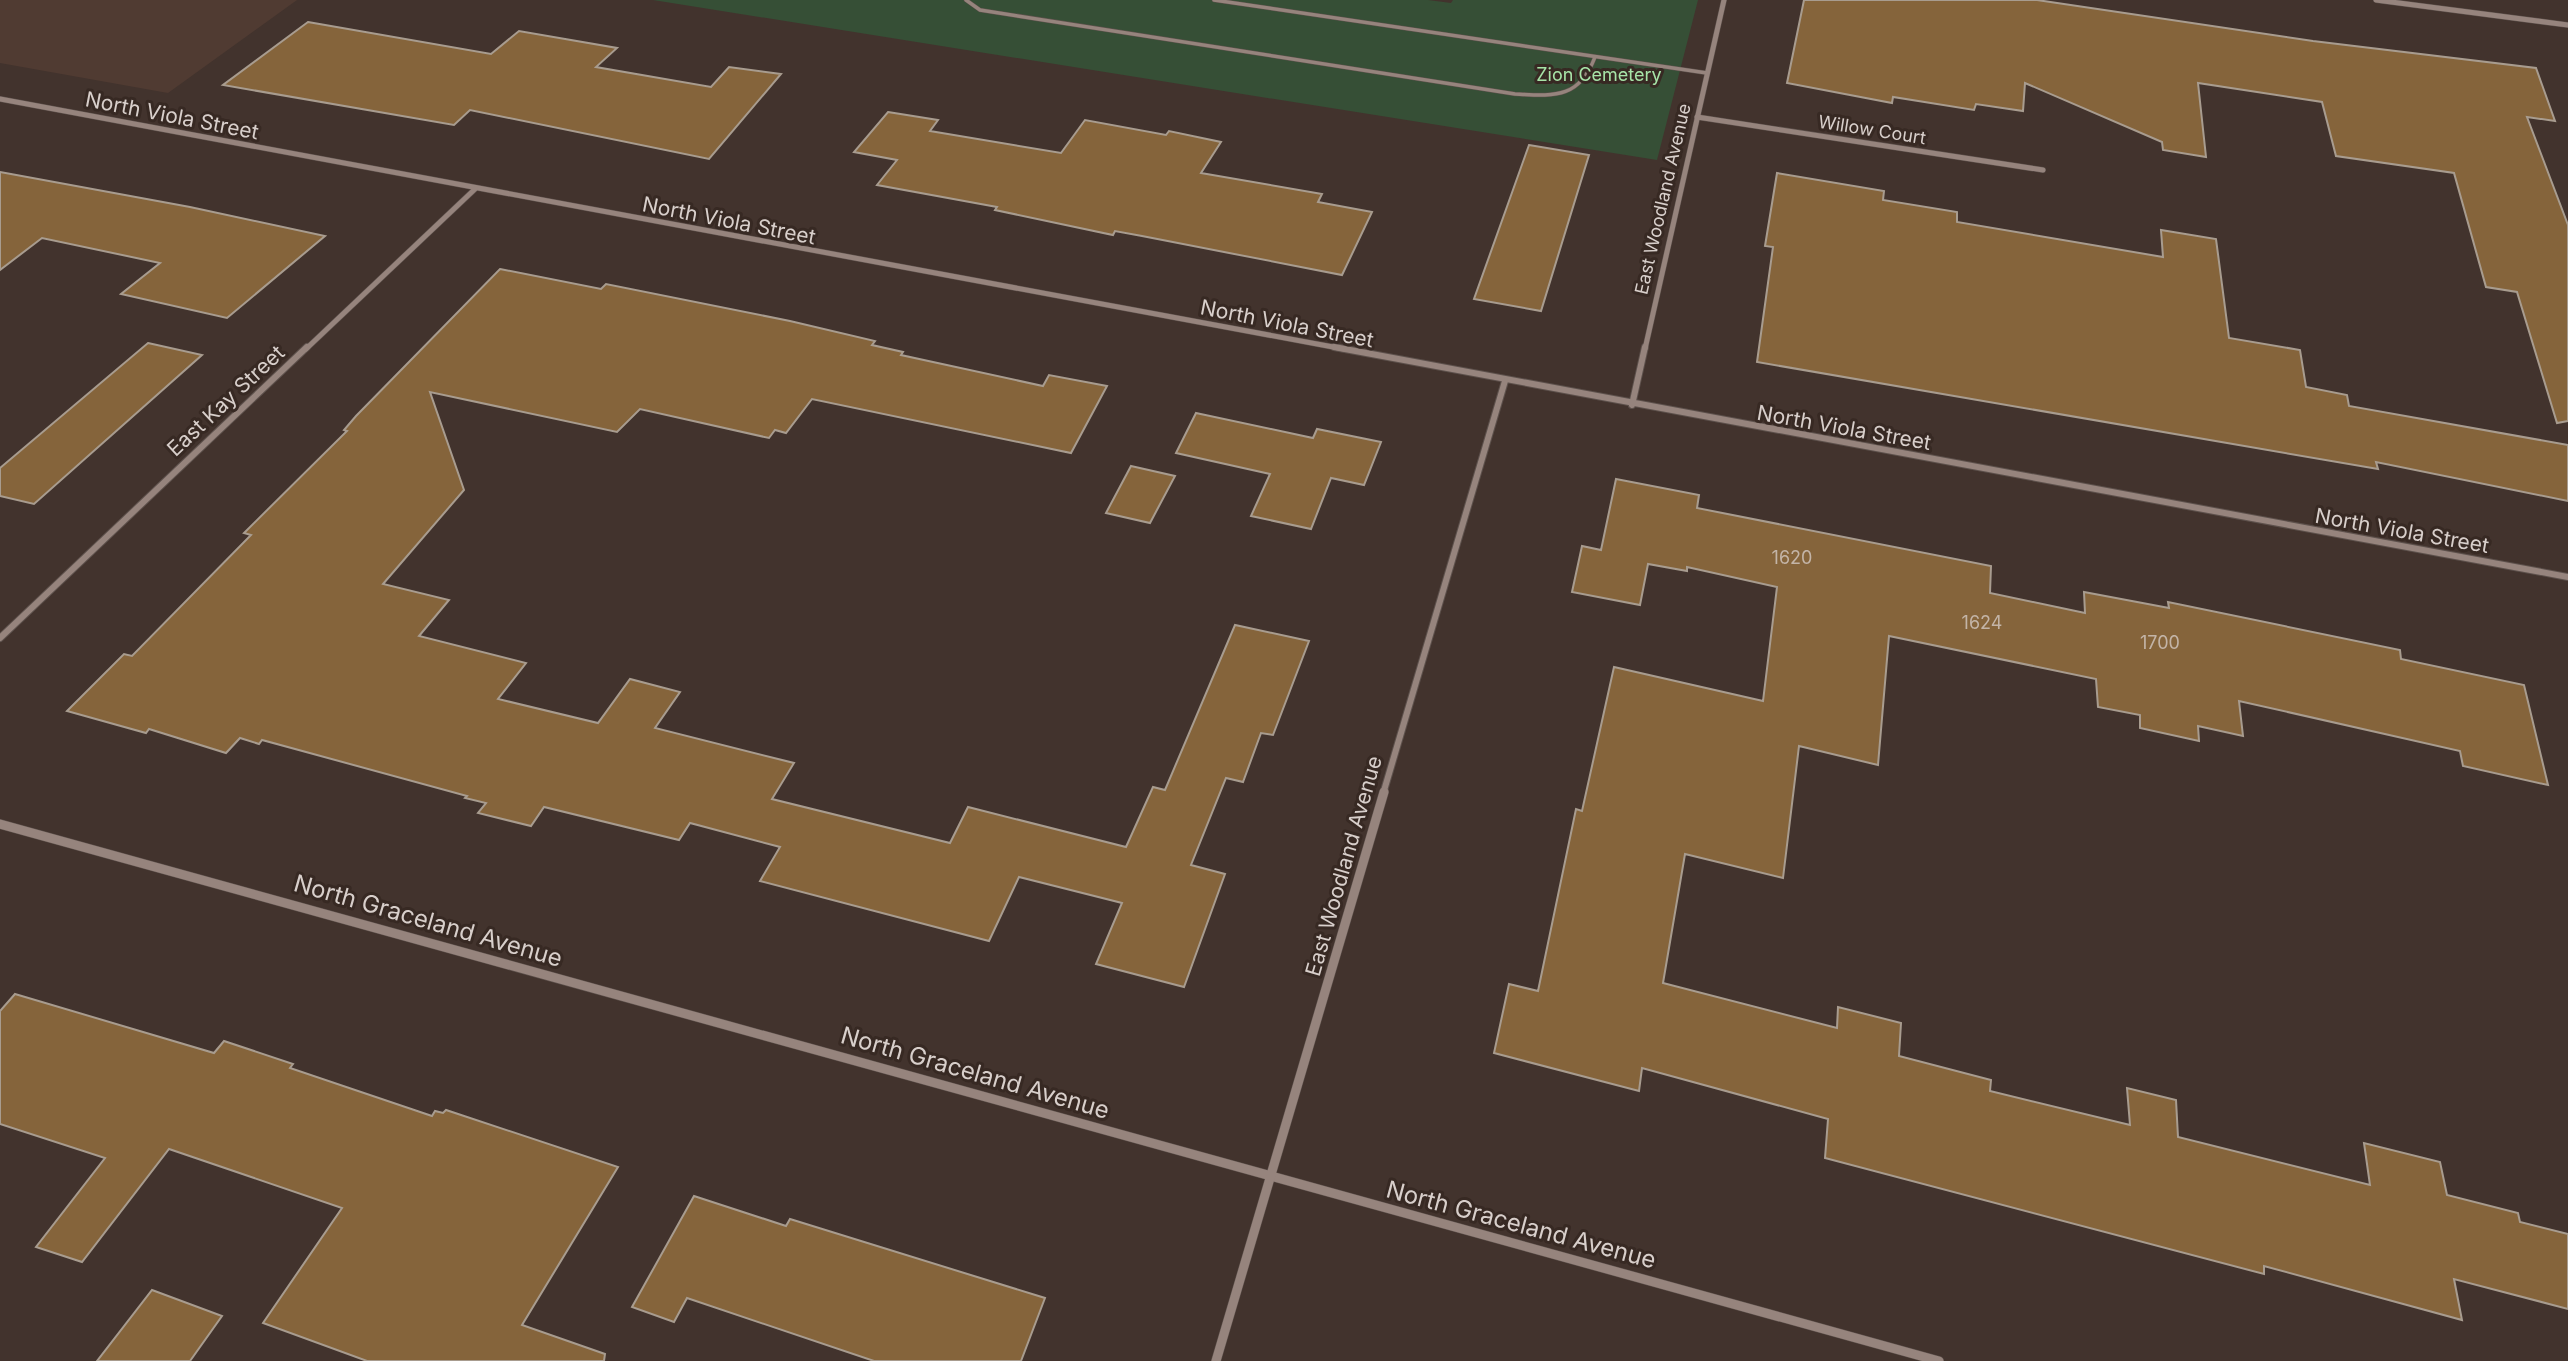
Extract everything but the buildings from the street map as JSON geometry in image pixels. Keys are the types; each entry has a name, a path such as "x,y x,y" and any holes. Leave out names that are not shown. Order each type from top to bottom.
{"street":[{"name":"East Woodland Avenue","path":"1632,405 1724,0"},
{"path":"2376,0 2568,25"},
{"name":"North Viola Street","path":"0,99 2568,578"},
{"name":"Willow Court","path":"1698,117 2043,170"},
{"name":"East Kay Street","path":"0,638 475,189"},
{"name":"East Woodland Avenue","path":"1216,1361 1506,381"},
{"name":"North Graceland Avenue","path":"0,824 1938,1361"}],"lane":[{"path":"966,0 980,10 1515,94 1551,96 1573,90 1589,77 1595,57"},
{"path":"1214,0 1707,73"}],"shaded area":[{"path":"0,0 297,0 168,93 0,63"}],"green space":[{"name":"Zion Cemetery","path":"653,0 1428,0 1451,3 1453,0 1698,0 1657,160"}]}
